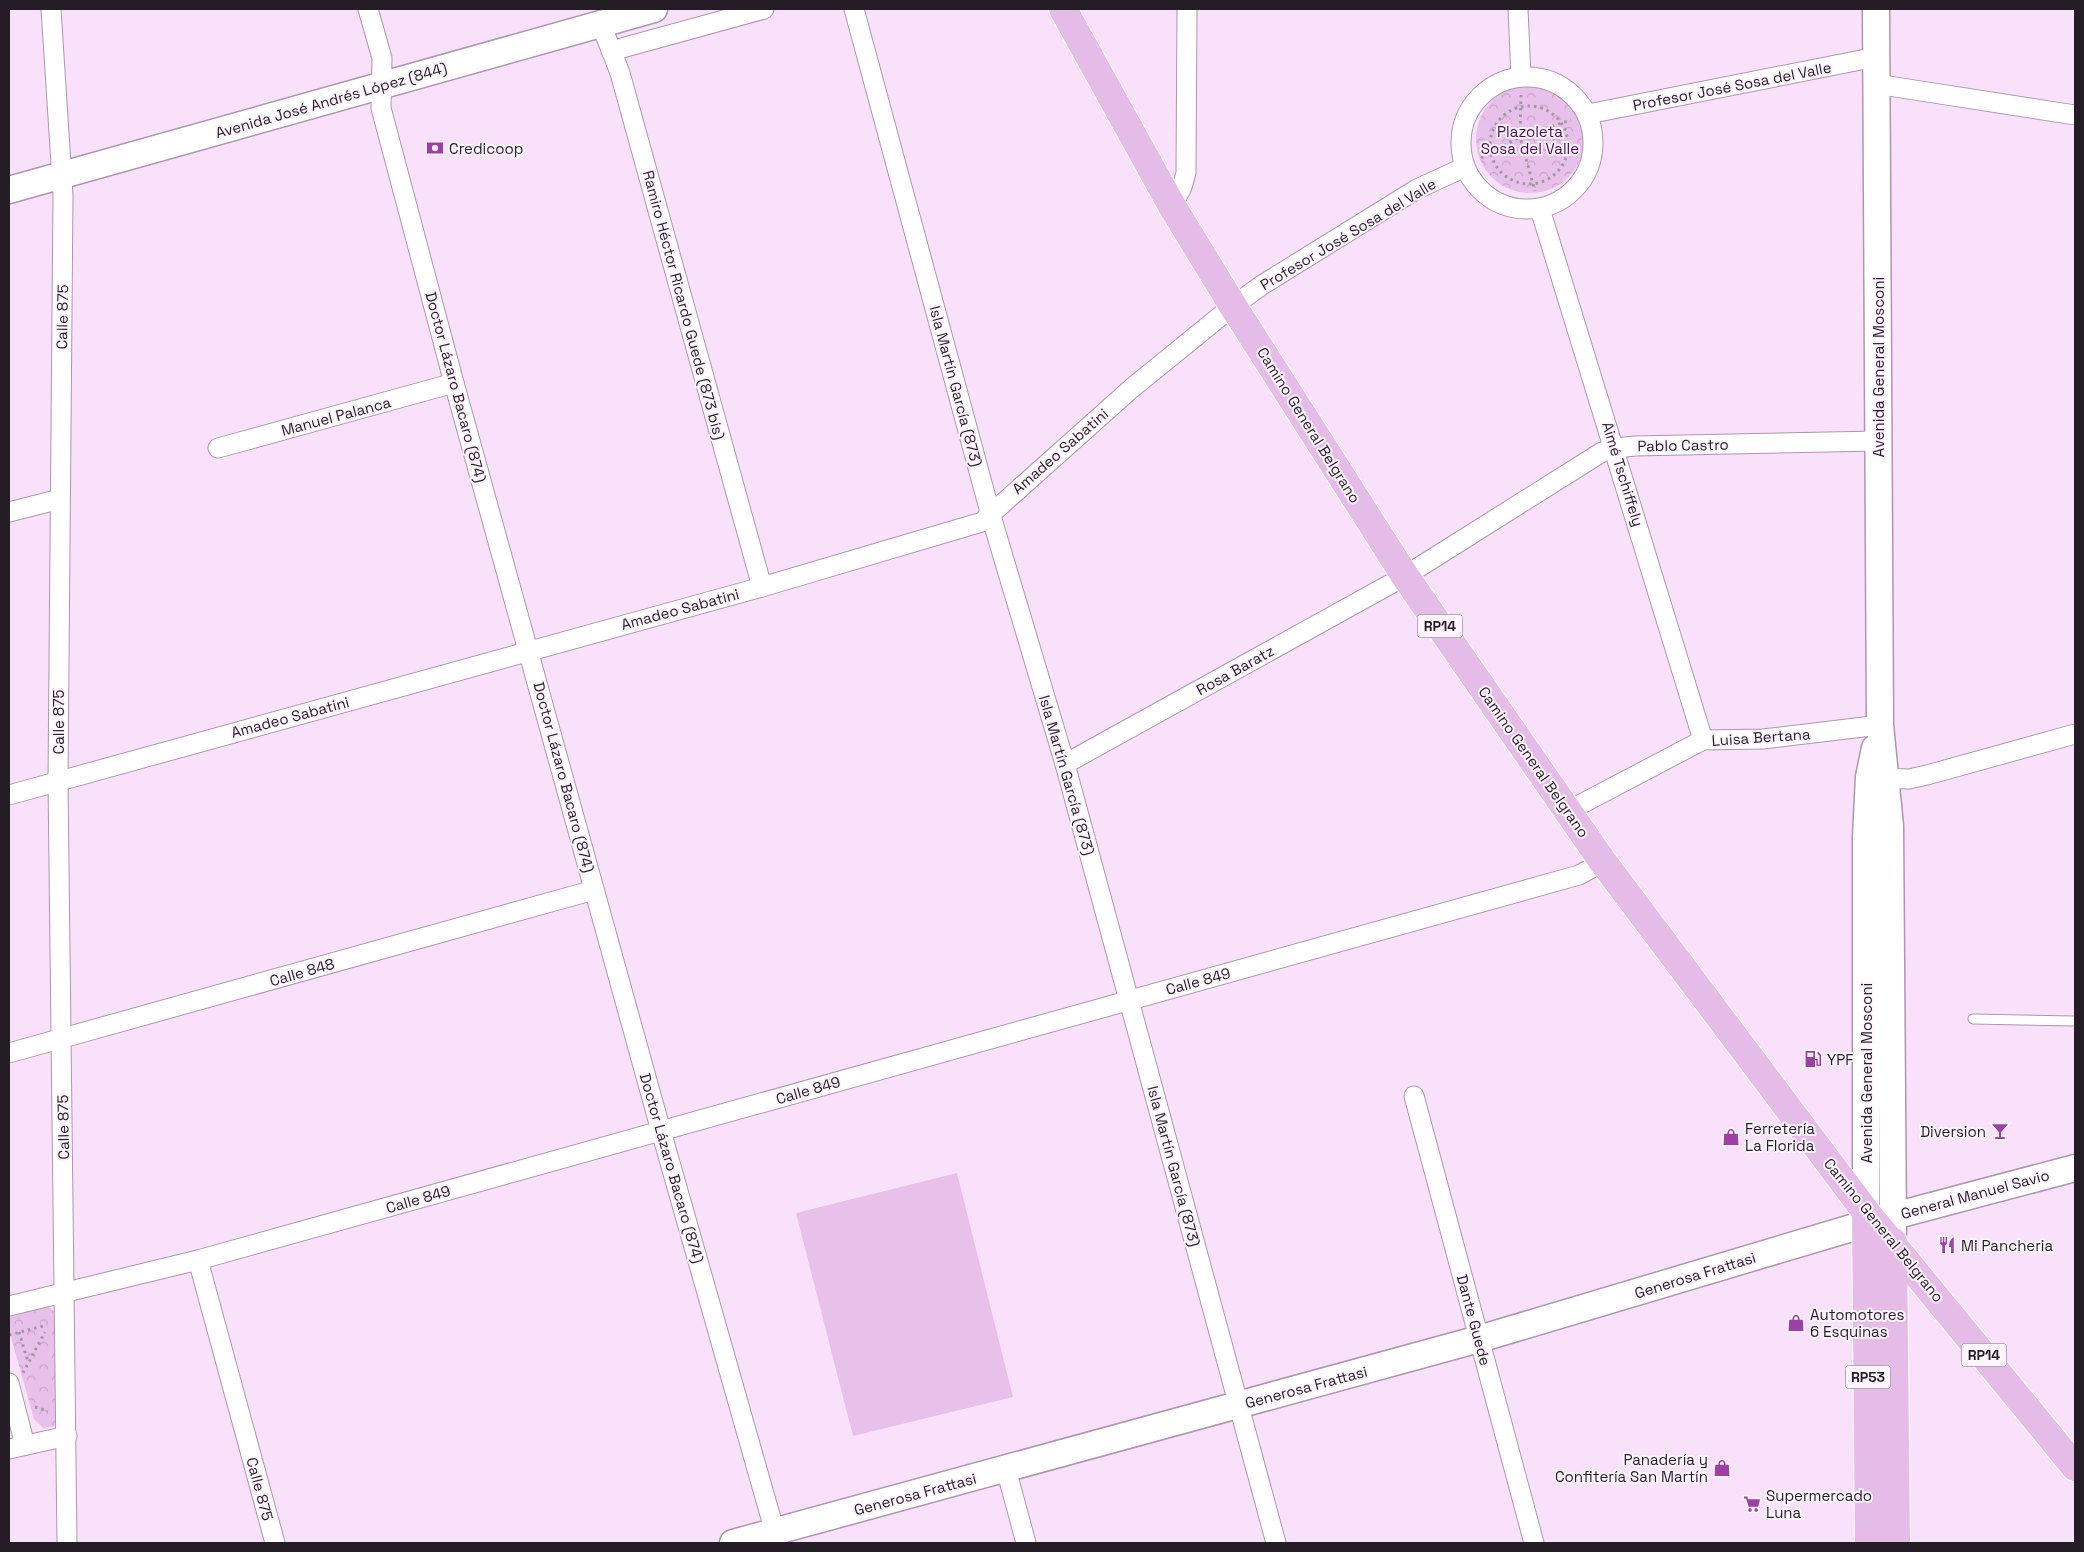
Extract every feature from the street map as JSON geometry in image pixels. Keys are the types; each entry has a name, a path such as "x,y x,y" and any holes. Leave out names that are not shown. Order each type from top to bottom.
{"main road":[{"name":"Avenida José Andrés López (844)","path":"9,190 654,9"},
{"name":"Camino General Belgrano","path":"1063,9 1172,206 1233,306 1405,576 1603,862 1879,1223 2075,1467"},
{"name":"Avenida General Mosconi","path":"1876,9 1880,725 1878,778 1866,837 1879,1223 1896,1543"},
{"name":"General Manuel Savio","path":"1879,1223 2075,1168"},
{"name":"Avenida General Mosconi","path":"1869,1543 1879,1223"},
{"name":"Generosa Frattasi","path":"734,1543 777,1538 1006,1469 1479,1340 1879,1223"}],"street":[{"name":"Calle 875","path":"51,9 62,174 58,781 67,1543"},
{"name":"Doctor Lázaro Bacaro (874)","path":"368,9 382,58 381,108 454,383 530,651 661,1131 777,1538"},
{"path":"611,51 764,9"},
{"name":"Isla Martín García (873)","path":"854,9 991,516 1065,764 1276,1543"},
{"path":"1172,206 1182,187 1186,173 1187,9"},
{"path":"1518,9 1521,77"},
{"name":"Ramiro Héctor Ricardo Guede (873 bis)","path":"601,24 620,73 762,587"},
{"name":"Profesor José Sosa del Valle","path":"1588,114 1876,57"},
{"path":"1521,77 1537,77 1560,85 1579,100 1588,114 1594,140 1594,154 1587,173 1576,190 1559,202 1540,209 1517,209 1495,202 1477,187 1465,167 1460,147 1470,108 1484,92 1501,82 1521,77"},
{"path":"1876,84 2075,115"},
{"name":"Profesor José Sosa del Valle","path":"1233,306 1262,285 1417,189 1465,167"},
{"name":"Aimé Tschiffely","path":"1540,209 1704,740"},
{"name":"Amadeo Sabatini","path":"9,795 762,587 967,528 991,516 1010,495 1132,388 1233,306"},
{"name":"Manuel Palanca","path":"218,448 454,383"},
{"name":"Pablo Castro","path":"1405,576 1592,459 1615,448 1878,441"},
{"path":"9,512 60,499"},
{"name":"Rosa Baratz","path":"1065,764 1405,576"},
{"name":"Luisa Bertana","path":"1568,811 1704,740 1772,738 1880,725"},
{"path":"1878,778 1909,779 1927,775 2075,734"},
{"name":"Calle 849","path":"9,1306 198,1260 1579,875 1603,862"},
{"name":"Calle 848","path":"9,1054 594,890"},
{"name":"Dante Guede","path":"1414,1096 1534,1543"},
{"name":"Calle 875","path":"198,1260 274,1543"},
{"path":"11,1392 17,1447 67,1427"},
{"path":"1006,1469 1026,1543"}],"lane":[{"path":"1973,1019 2075,1021"}],"path":[{"path":"1521,77 1520,137 1540,209"},
{"path":"1521,107 1541,108 1552,114 1561,123 1567,136 1568,149 1564,161 1557,172 1546,180 1533,183 1520,182 1508,178 1499,169 1491,153 1492,134 1497,122 1506,114 1521,107"},
{"path":"1465,167 1520,137 1588,114"},
{"path":"9,1335 49,1325 11,1392 67,1427"},
{"path":"19,1332 28,1362"}],"green space":[{"name":"Plazoleta Sosa del Valle","path":"1530,85 1551,89 1568,101 1580,118 1584,139 1580,160 1568,177 1551,189 1530,193 1509,189 1492,177 1480,160 1476,139 1480,118 1492,101 1509,89"},
{"path":"957,1173 1013,1397 853,1436 796,1213"},
{"path":"48,1306 54,1311 57,1318 57,1426 43,1428 34,1419 9,1330 9,1320 12,1316"}],"place":[{"name":"Credicoop","path":"435,148"},
{"name":"YPF","path":"1813,1059"},
{"name":"Diversion","path":"2000,1131"},
{"name":"Ferretería La Florida","path":"1731,1137"},
{"name":"Mi Pancheria","path":"1947,1245"},
{"name":"Automotores 6 Esquinas","path":"1796,1323"},
{"name":"Panadería y Confitería San Martín","path":"1722,1468"},
{"name":"Supermercado Luna","path":"1752,1504"}]}
